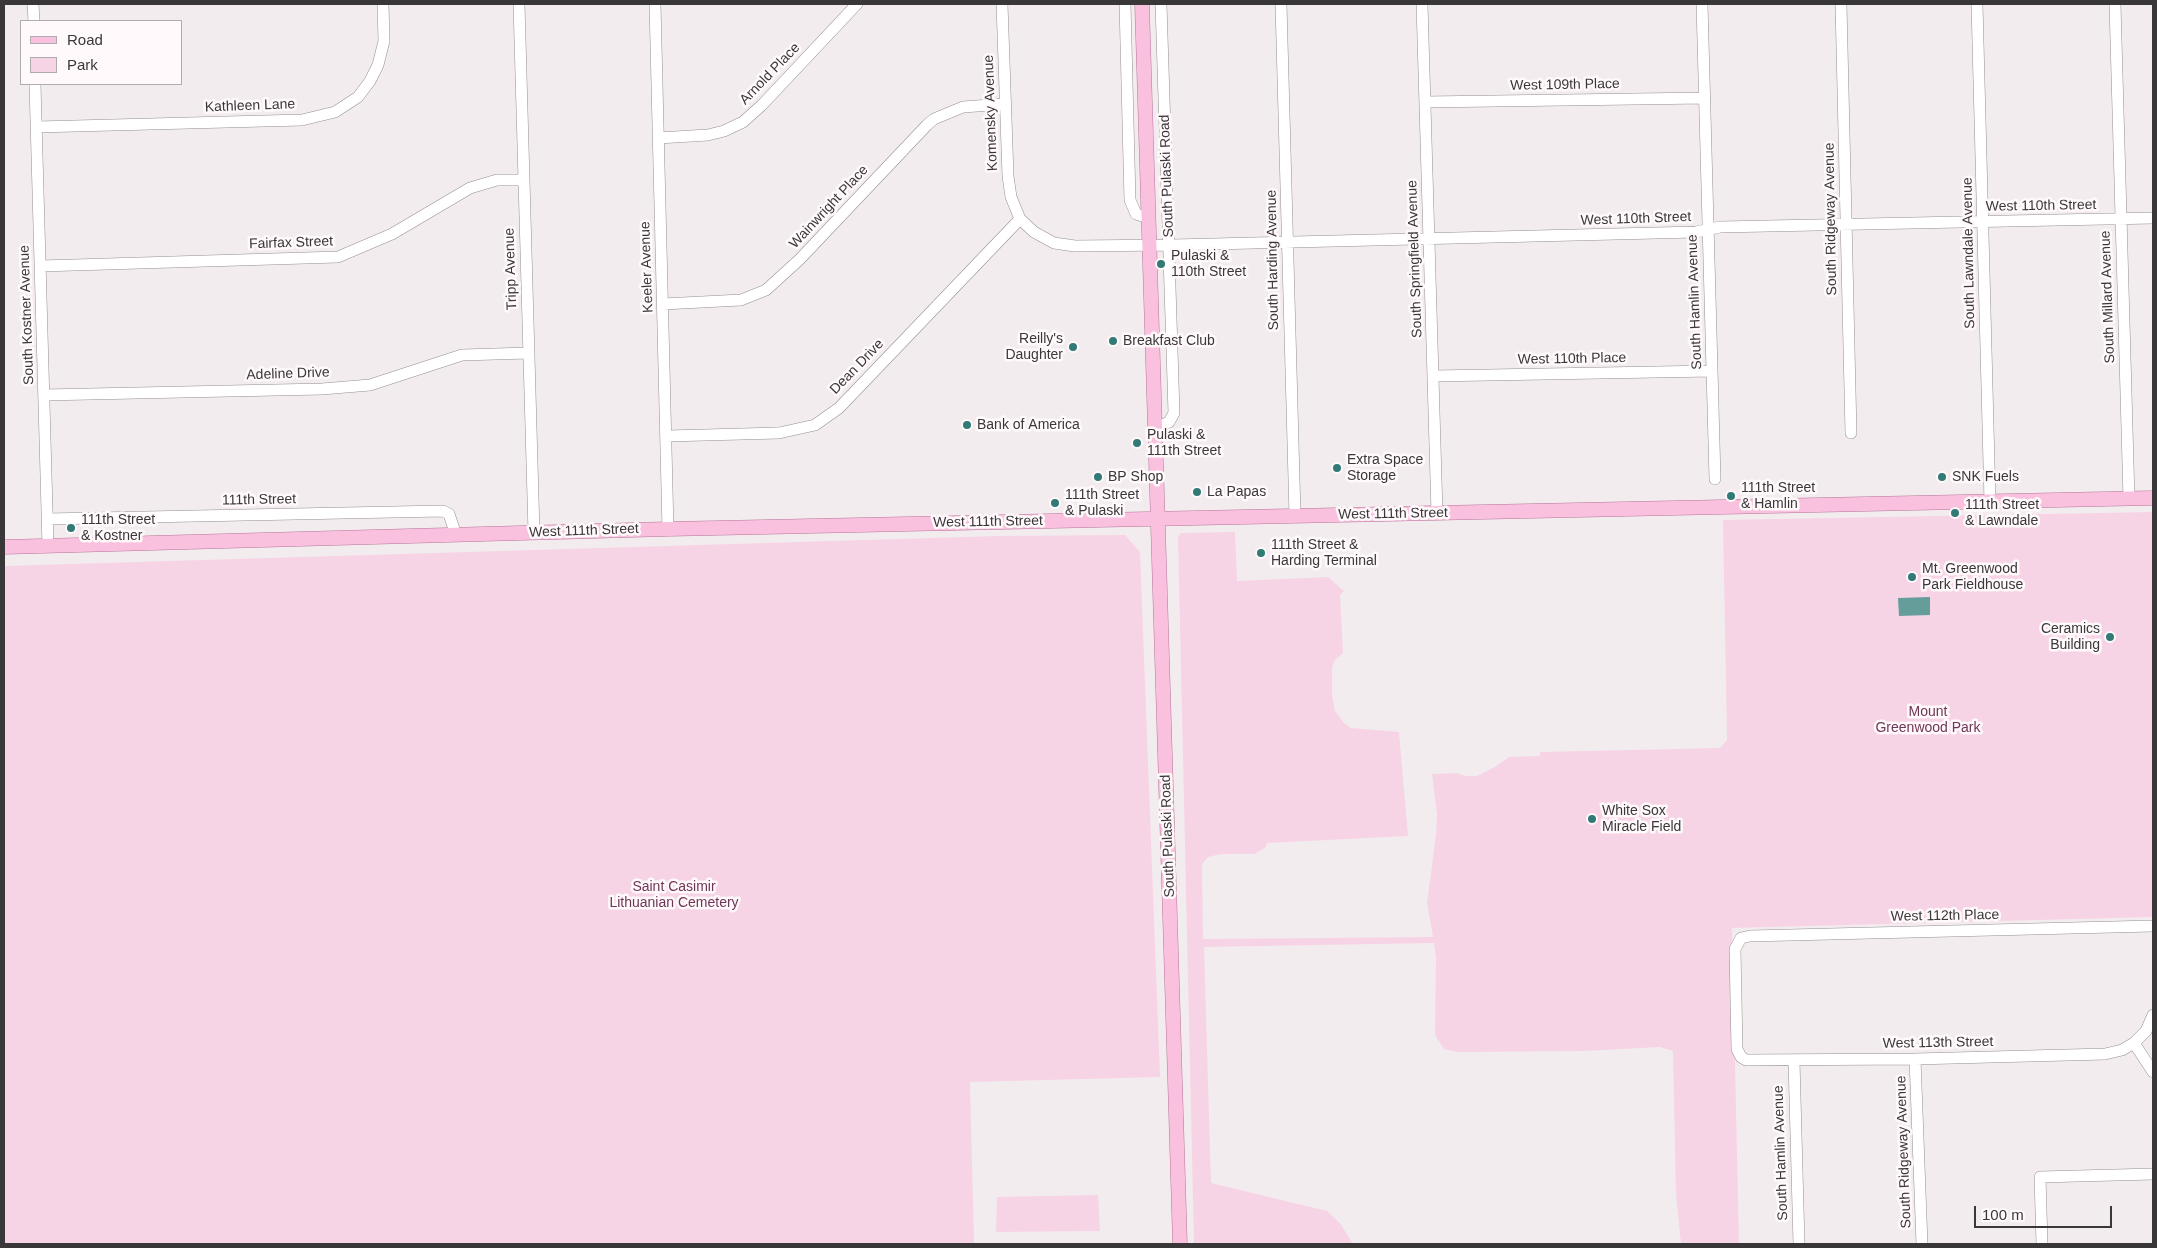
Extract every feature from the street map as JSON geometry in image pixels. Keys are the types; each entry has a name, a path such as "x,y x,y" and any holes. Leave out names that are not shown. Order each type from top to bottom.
{"main road":[{"name":"South Pulaski Road","path":"1142,4 1180,1244"},
{"name":"West 111th Street","path":"4,547 668,529 2153,498"}],"street":[{"path":"33,4 34,20"},
{"name":"Kathleen Lane","path":"37,127 302,120 336,112 361,93 378,65 384,41 383,4"},
{"name":"Tripp Avenue","path":"519,4 534,533"},
{"name":"Keeler Avenue","path":"655,4 668,529"},
{"name":"Arnold Place","path":"658,138 708,135 724,131 743,122 762,105 857,4"},
{"name":"Komensky Avenue","path":"1002,4 1008,176 1011,197 1020,219"},
{"name":"South Pulaski Road","path":"1125,4 1130,200 1136,214 1149,218"},
{"name":"South Pulaski Road","path":"1156,428 1169,422 1174,413 1161,4"},
{"name":"South Harding Avenue","path":"1281,4 1295,516"},
{"name":"South Springfield Avenue","path":"1422,4 1437,513"},
{"name":"South Hamlin Avenue","path":"1702,4 1715,479"},
{"name":"South Ridgeway Avenue","path":"1841,4 1851,433"},
{"name":"South Lawndale Avenue","path":"1977,4 1990,502"},
{"name":"South Millard Avenue","path":"2115,4 2129,499"},
{"name":"South Kostner Avenue","path":"36,85 48,546"},
{"name":"West 109th Place","path":"1426,102 1704,98"},
{"name":"Wainwright Place","path":"663,304 741,300 766,290 800,259 926,125 934,119 963,107 1004,104"},
{"name":"Fairfax Street","path":"40,266 338,257 392,234 470,188 497,180 523,180"},
{"name":"West 110th Street","path":"1020,219 1034,232 1054,243 1075,246 1696,232 1720,227 2153,218"},
{"name":"Dean Drive","path":"667,436 779,433 815,424 839,408 1020,219"},
{"name":"Adeline Drive","path":"44,395 322,389 370,385 462,355 528,353"},
{"name":"West 110th Place","path":"1434,376 1712,371"},
{"name":"111th Street","path":"47,519 442,511 449,514 456,535"},
{"name":"West 112th Place","path":"1742,1057 1737,1049 1735,948 1739,940 1750,936 2153,926"},
{"path":"2153,1014 2146,1031 2134,1043 2153,1072"},
{"name":"West 113th Street","path":"1742,1057 1751,1061 1794,1061 2105,1054 2122,1050 2134,1043"},
{"name":"South Ridgeway Avenue","path":"1916,1059 1922,1244"},
{"name":"South Hamlin Avenue","path":"1794,1061 1799,1244"},
{"path":"2042,1244 2040,1177 2153,1174"}],"green space":[{"name":"Mount Greenwood Park","path":"2153,512 2153,917 1732,928 1739,1244 1681,1244 1676,1195 1673,1051 1660,1047 1584,1051 1457,1052 1444,1049 1435,1035 1436,957 1434,943 1204,947 1211,1183 1327,1211 1340,1223 1353,1244 1194,1244 1178,537 1181,533 1235,532 1237,581 1328,577 1344,591 1340,595 1343,653 1334,661 1332,669 1332,694 1335,711 1344,723 1351,728 1399,732 1408,836 1267,843 1265,848 1254,854 1221,854 1208,857 1202,864 1203,939 1433,937 1427,903 1437,814 1432,774 1456,773 1466,776 1477,776 1509,757 1540,756 1540,752 1720,748 1727,740 1723,520"},
{"name":"Saint Casimir Lithuanian Cemetery","path":"1125,535 1140,552 1160,1077 970,1082 974,1244 4,1244 4,566 997,536"},
{"path":"1098,1195 1100,1231 996,1232 997,1197"}],"water":[{"path":"1930,597 1930,615 1899,616 1898,598"}],"place":[{"name":"Pulaski & 110th Street","path":"1161,264"},
{"name":"Breakfast Club","path":"1113,341"},
{"name":"Reilly's Daughter","path":"1073,347"},
{"name":"Bank of America","path":"967,425"},
{"name":"Pulaski & 111th Street","path":"1137,443"},
{"name":"Extra Space Storage","path":"1337,468"},
{"name":"BP Shop","path":"1098,477"},
{"name":"SNK Fuels","path":"1942,477"},
{"name":"La Papas","path":"1197,492"},
{"name":"111th Street & Hamlin","path":"1731,496"},
{"name":"111th Street & Pulaski","path":"1055,503"},
{"name":"111th Street & Lawndale","path":"1955,513"},
{"name":"111th Street & Kostner","path":"71,528"},
{"name":"111th Street & Harding Terminal","path":"1261,553"},
{"name":"Mt. Greenwood Park Fieldhouse","path":"1912,577"},
{"name":"Ceramics Building","path":"2110,637"},
{"name":"White Sox Miracle Field","path":"1592,819"}]}
